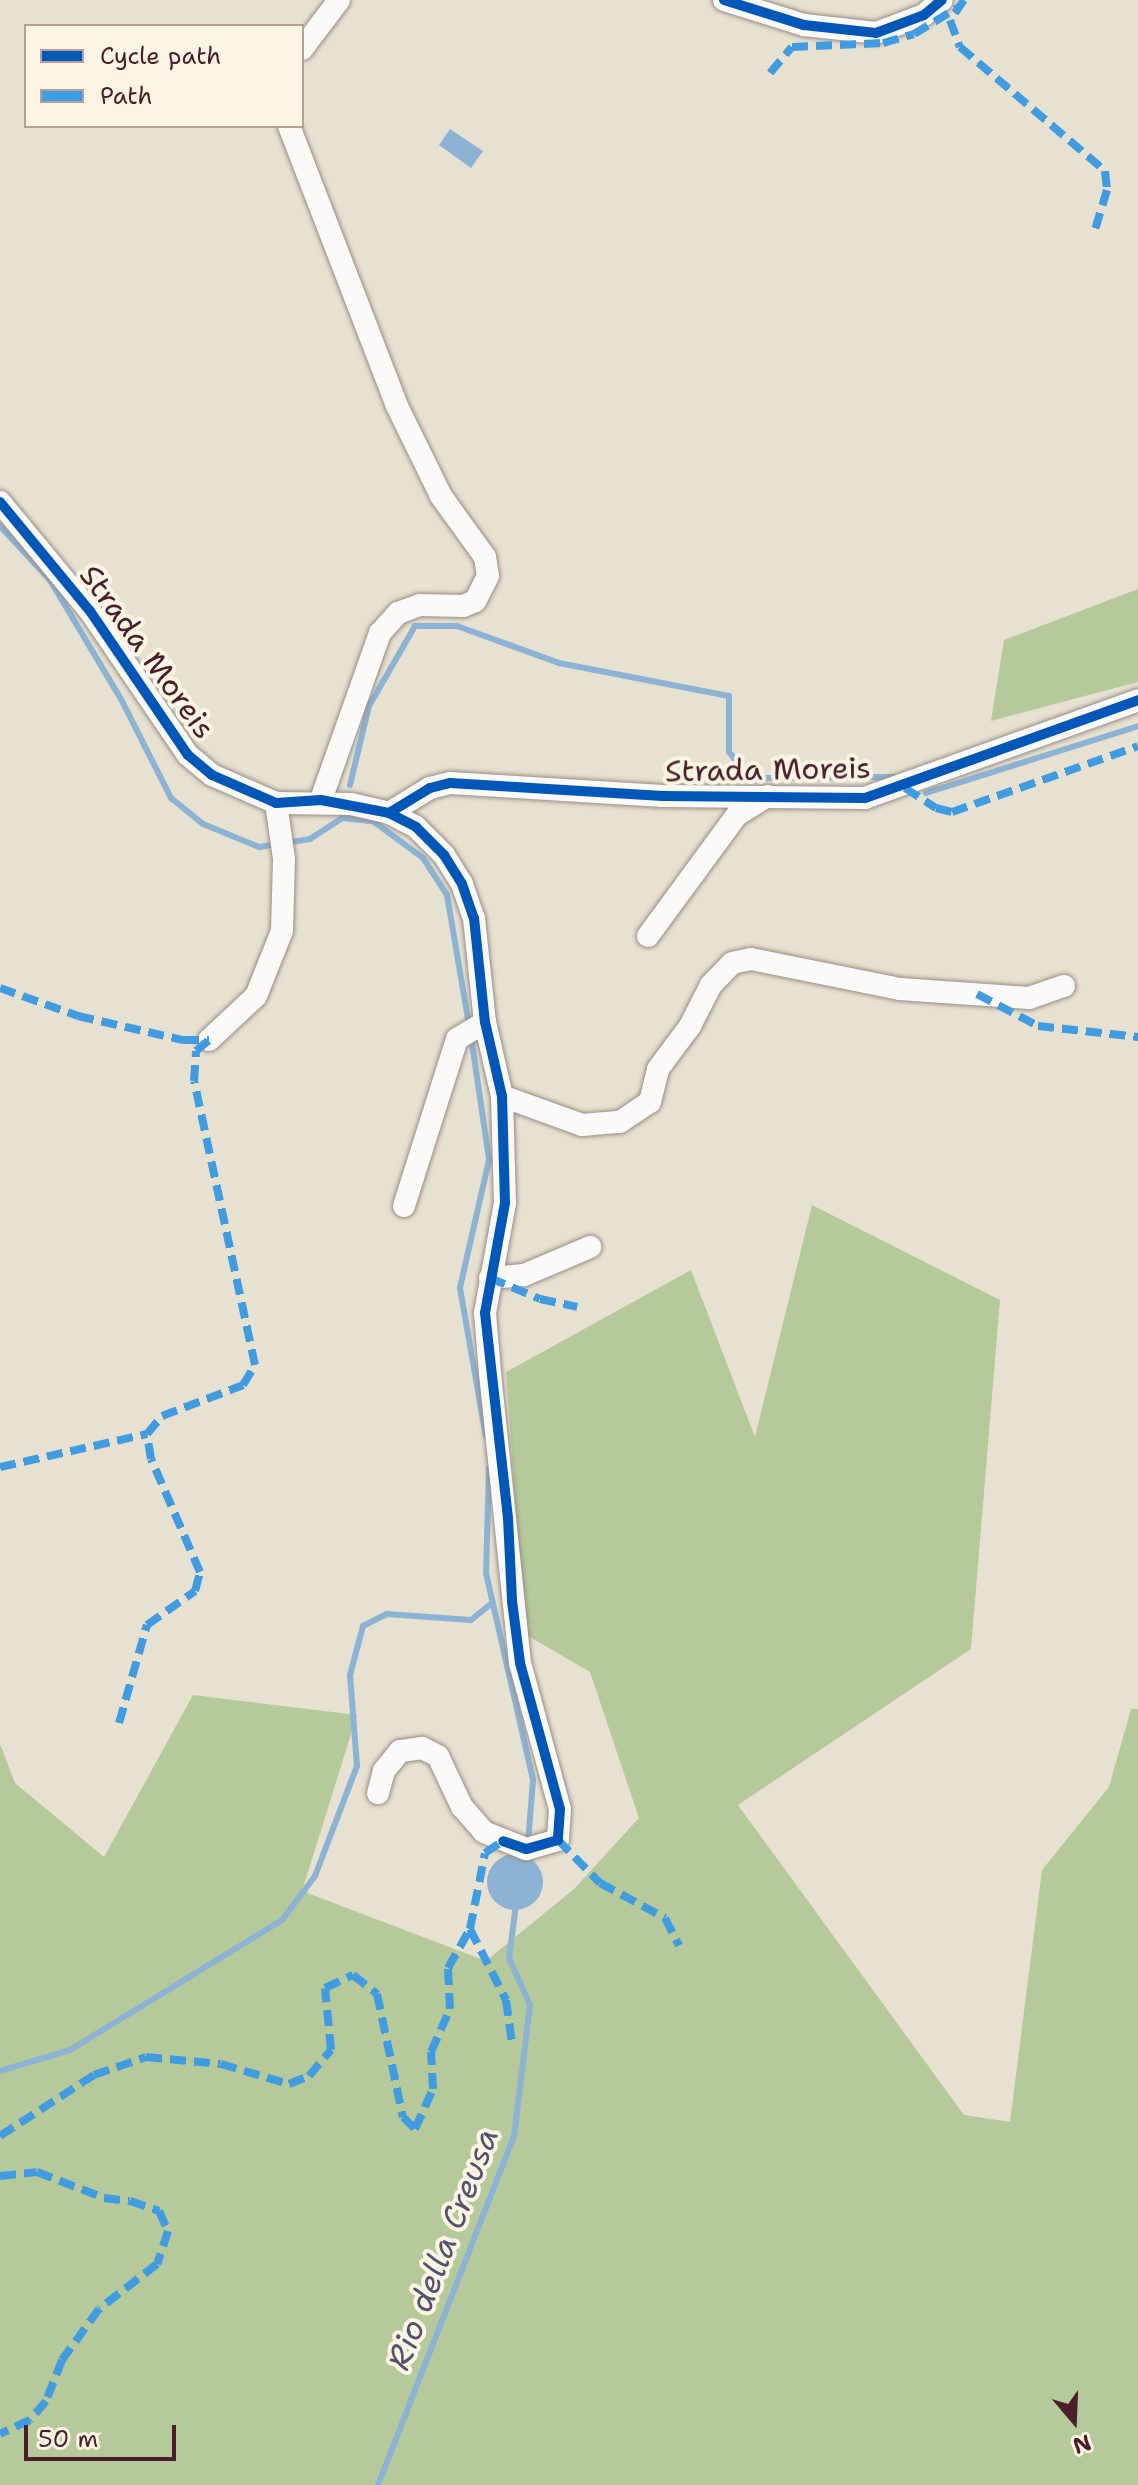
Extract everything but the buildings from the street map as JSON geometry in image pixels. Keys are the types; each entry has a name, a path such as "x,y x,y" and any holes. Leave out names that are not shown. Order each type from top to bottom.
{"street":[{"path":"304,46 339,0"},
{"path":"724,0 804,25 876,33 924,15 942,0"},
{"path":"290,128 396,404 441,496 485,557 488,576 475,601 463,606 420,605 398,613 380,633 321,800"},
{"name":"Strada Moreis","path":"0,502 90,611 188,755 212,775 276,803"},
{"name":"Strada Moreis","path":"389,813 430,788 450,783 663,796 880,794 1138,700"},
{"path":"648,936 737,815 767,796"},
{"path":"209,1040 256,996 282,931 283,832 276,803 321,800 389,813 416,827 444,855 462,884 474,918 473,1027 404,1206"},
{"path":"502,1096 582,1125 620,1122 650,1102 658,1069 690,1026 711,985 732,963 751,959 900,989 1029,998 1064,986"},
{"path":"378,1793 384,1771 400,1751 422,1748 438,1756 462,1807 484,1832 526,1849 558,1840 560,1809 516,1632 485,1313 505,1203 502,1096 473,1027"},
{"path":"490,1278 524,1275 590,1247"}],"green space":[{"path":"1138,589 1138,682 991,721 1004,640"},
{"path":"812,1205 1000,1300 971,1649 738,1805 964,2115 1010,2122 1042,1870 1109,1787 1131,1709 1138,1709 1138,2485 0,2485 0,1744 15,1783 104,1857 193,1695 357,1715 302,1891 486,1961 574,1889 639,1818 590,1672 525,1634 506,1372 691,1270 755,1437"}],"water":[{"path":"450,129 483,151 471,168 439,145"},
{"path":"515,1854 535,1862 543,1882 535,1902 515,1910 495,1902 487,1882 495,1862"}],"waterway":[{"path":"0,526 50,580 122,701 171,798 203,824 259,847 310,839 342,818 373,821 423,858 447,895 469,1025"},
{"path":"350,785 369,706 415,626 457,626 559,663 729,696 729,752 751,778 894,777"},
{"path":"926,793 1138,726"},
{"path":"471,1036 489,1160 460,1288 486,1437"},
{"name":"Rio della Creusa","path":"489,1468 486,1573 533,1780 528,1843"},
{"path":"0,2071 70,2050 282,1920 315,1876 357,1766 350,1675 363,1626 387,1614 471,1620 492,1603"},
{"name":"Rio della Creusa","path":"378,2485 514,2136 530,2005 509,1958 516,1905"}],"marked path":[{"path":"964,0 950,20 960,47 1105,171 1107,190 1094,233"},
{"path":"770,73 792,47 883,43 914,34 957,8"},
{"path":"905,788 936,808 952,812 1138,746"},
{"path":"0,988 78,1016 183,1040 209,1040"},
{"path":"977,994 1038,1026 1138,1037"},
{"path":"0,1467 147,1434 162,1416 243,1385 255,1365 194,1081 196,1051 209,1040"},
{"path":"490,1278 540,1299 577,1307"},
{"path":"119,1723 147,1625 195,1591 200,1572 151,1459 147,1434"},
{"path":"558,1840 600,1883 665,1918 679,1946"},
{"path":"0,2136 94,2075 146,2057 221,2064 289,2084 309,2076 331,2050 325,1988 353,1975 377,1994 403,2117 415,2129 433,2089 431,2052 450,2009 448,1968 470,1929 485,1853 503,1841"},
{"path":"470,1929 506,2000 512,2043"},
{"path":"0,2176 37,2172 104,2198 130,2201 159,2211 168,2231 157,2264 99,2309 62,2360 46,2401 30,2420 0,2434"}],"cycle path":[{"path":"724,0 804,25 876,33 924,15 942,0"},
{"path":"0,502 90,611 188,755 212,775 276,803 321,800 389,813 416,827 444,855 462,884 474,918 485,1022 502,1096 505,1203 485,1313 508,1518 512,1601 520,1663 560,1809 558,1840 526,1849 503,1841"},
{"path":"389,813 430,788 450,783 663,796 865,798 1138,700"}]}
